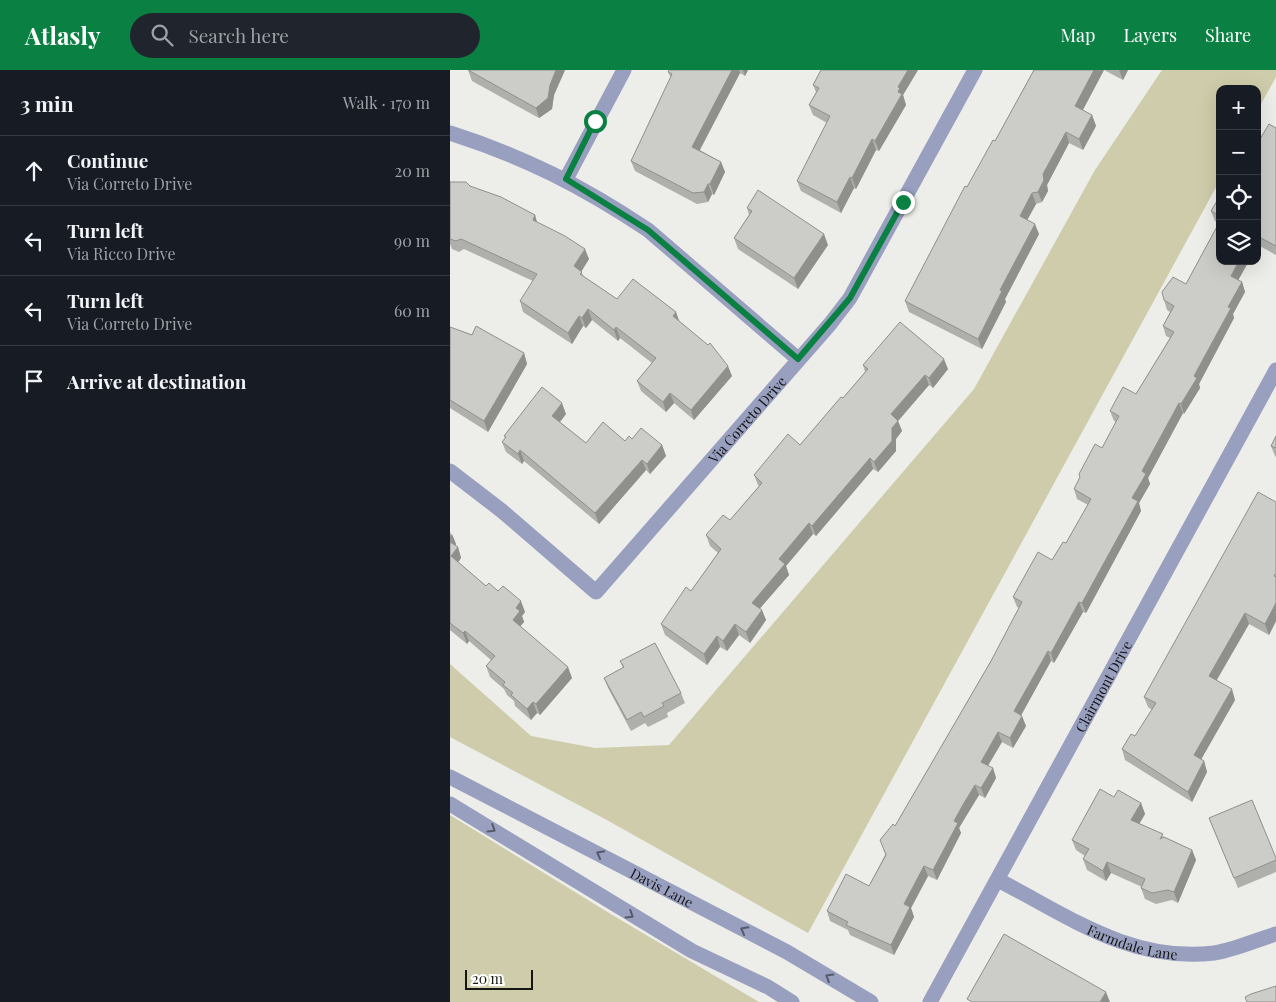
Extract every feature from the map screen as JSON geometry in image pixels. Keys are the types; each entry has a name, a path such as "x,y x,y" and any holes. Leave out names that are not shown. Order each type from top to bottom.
{"street":[{"path":"566,179 624,70"},
{"name":"Via Correto Drive","path":"450,471 495,506 596,592 830,324 862,278 975,70"},
{"path":"450,133 503,151 566,179 648,230 798,359"},
{"name":"Clairmont Drive","path":"930,1002 1276,370"},
{"name":"Davis Lane","path":"450,777 787,952 871,1002"},
{"path":"450,804 685,947 792,1002"},
{"name":"Farmdale Lane","path":"998,880 1104,935 1133,947 1160,953 1186,955 1216,952 1276,934"}],"shaded area":[{"path":"1162,70 1276,70 1276,77 1261,104 1261,85 1216,85 1216,187 808,933 605,819 450,737 450,664 531,736 595,748 669,745 974,389 1095,170"},
{"path":"450,815 609,913 759,1002 450,1002"}],"building":[{"path":"468,70 556,70 550,85 548,98 536,108"},
{"path":"669,70 732,70 692,147 721,162 704,192 693,193 631,161 672,74 668,72"},
{"path":"821,70 908,70 898,87 900,88 898,92 902,94 875,141 872,139 837,202 797,181 830,116 809,105 819,88 813,85"},
{"path":"1034,70 1094,70 1075,106 1092,115 1079,139 1066,132 1043,174 1044,180 1038,192 1032,193 1020,216 1035,224 1000,290 1002,291 978,339 905,301 965,186 967,187 993,140 995,141"},
{"path":"1269,124 1276,128 1276,246 1261,238 1261,137"},
{"path":"450,182 466,182 470,186 501,197 535,215 533,220 565,236 585,249 574,266 582,272 580,274 617,299 633,279 676,312 673,316 708,345 710,343 728,366 691,410 670,393 663,402 637,381 656,358 616,327 614,330 588,309 582,318 579,316 568,333 520,301 537,274 461,239 456,241 450,239"},
{"path":"758,190 824,234 794,278 734,238 752,211 747,208"},
{"path":"1216,203 1216,214 1211,211"},
{"path":"1216,228 1216,265 1237,265 1231,276 1242,282 1228,307 1231,308 1194,376 1197,378 1181,404 1179,403 1142,471 1146,474 1132,498 1138,501 1082,603 1079,602 1051,653 1048,651 1014,711 1022,716 1010,738 998,732 981,762 993,768 981,788 975,785 964,803 954,821 958,823 933,870 924,866 904,904 910,907 891,945 846,925 848,922 827,911 846,874 869,886 886,855 880,840 893,824 895,826 991,661 1022,602 1013,597 1038,552 1052,560 1063,542 1066,543 1091,499 1074,489 1080,477 1079,474 1095,444 1102,448 1119,416 1110,411 1123,387 1136,394 1174,332 1163,326 1174,306 1164,300 1162,292 1173,277 1186,284"},
{"path":"900,322 944,359 929,378 925,375 891,414 898,421 892,428 892,441 874,462 870,458 812,526 809,523 779,559 785,564 752,603 762,610 746,632 735,624 723,641 717,636 704,654 661,624 686,587 691,591 721,549 706,535 723,515 730,520 762,483 754,475 788,434 800,445 841,397 843,398 868,369 863,365"},
{"path":"476,326 524,353 484,421 450,400 450,327 472,335"},
{"path":"542,387 562,403 552,416 586,443 603,422 625,441 629,436 632,439 641,428 662,445 647,464 642,460 595,513 520,450 518,454 502,442 506,437 504,436"},
{"path":"1276,436 1276,448 1271,446"},
{"path":"1258,492 1276,502 1276,573 1274,576 1276,577 1276,603 1265,624 1245,613 1209,676 1232,689 1194,755 1204,761 1188,792 1122,749 1131,734 1135,736 1156,703 1144,697"},
{"path":"450,542 458,547 451,556 486,586 489,583 498,591 503,586 521,601 516,608 520,611 513,620 568,667 536,704 533,702 527,709 511,695 513,693 503,685 505,682 486,666 495,656 465,631 463,633 450,623"},
{"path":"655,643 681,693 662,703 664,706 644,717 641,712 627,720 604,678 624,667 620,661"},
{"path":"1100,789 1114,797 1118,790 1141,803 1131,820 1163,834 1160,839 1164,837 1192,850 1174,892 1168,890 1152,893 1141,888 1145,879 1107,862 1103,871 1083,859 1089,849 1072,840"},
{"path":"1252,800 1276,860 1234,878 1209,818"},
{"path":"1004,934 1106,992 1100,1002 972,1002 967,999"},
{"path":"1276,986 1276,1002 1247,1002 1245,997"}],"route":[{"path":"595,121 566,179 648,230 798,359 830,324 850,298 903,202"}]}
